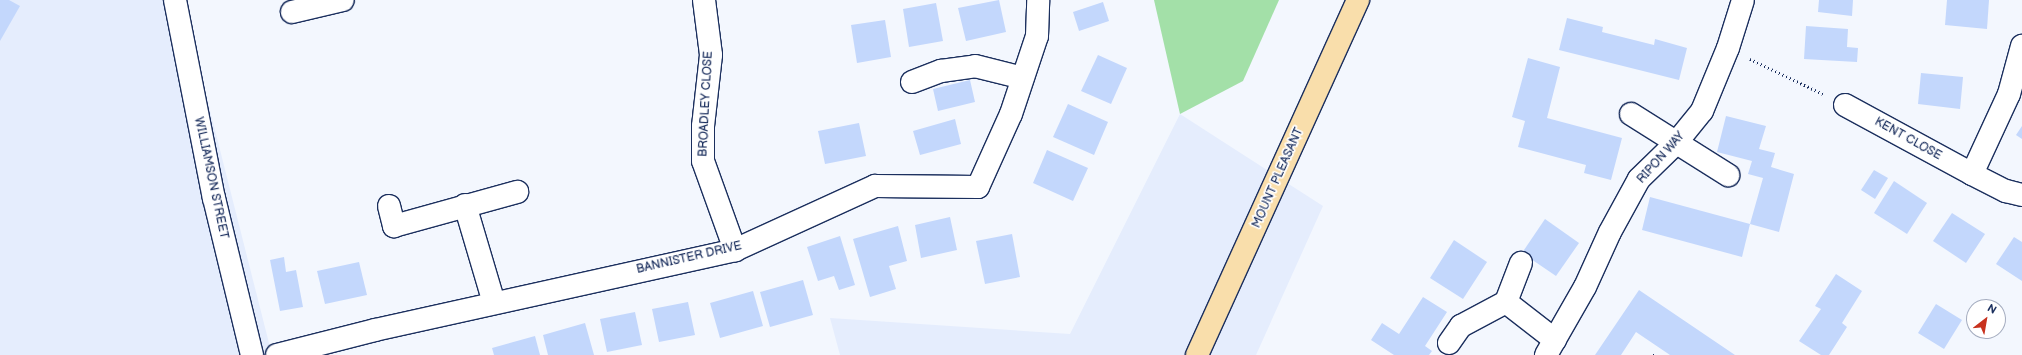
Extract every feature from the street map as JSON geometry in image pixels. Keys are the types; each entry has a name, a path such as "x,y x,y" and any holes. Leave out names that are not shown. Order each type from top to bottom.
{"highway":[{"name":"MOUNT PLEASANT","path":"1196,355 1358,0"}],"street":[{"name":"WILLIAMSON STREET","path":"175,0 214,198 252,355"},
{"path":"292,12 343,0"},
{"name":"BROADLEY CLOSE","path":"704,0 711,55 703,126 703,161 735,250"},
{"name":"BANNISTER DRIVE","path":"277,355 494,303 735,250 875,186 978,188 1011,114 1037,36 1038,0"},
{"name":"RIPON WAY","path":"1551,347 1639,179 1676,143 1702,111 1728,48 1743,0"},
{"path":"1972,174 2009,94 2022,46"},
{"path":"912,82 941,72 975,66 1023,78"},
{"name":"KENT CLOSE","path":"1845,104 1972,174 2006,191 2022,195"},
{"path":"1631,114 1728,175"},
{"path":"389,206 394,226 465,205 517,192"},
{"path":"465,205 494,303"},
{"path":"1449,343 1461,326 1506,302 1521,263"},
{"path":"1506,302 1551,347"}],"path":[{"path":"1728,48 1845,104"}],"shaded area":[{"path":"0,0 182,0 272,355 0,355"},
{"path":"1180,114 1323,206 1256,355 840,355 830,318 1070,334"}],"green space":[{"path":"1154,0 1279,0 1243,81 1180,114"}],"building":[{"path":"0,0 9,0 20,6 0,41"},
{"path":"999,0 1006,32 966,41 958,8"},
{"path":"1819,0 1853,0 1852,16 1818,12"},
{"path":"1947,0 1989,0 1987,29 1945,25"},
{"path":"1103,2 1109,21 1079,31 1073,12"},
{"path":"936,3 943,41 909,47 903,9"},
{"path":"1567,18 1603,27 1602,32 1654,45 1655,39 1687,48 1679,80 1559,50"},
{"path":"885,20 891,57 857,63 851,25"},
{"path":"1806,26 1848,29 1847,47 1858,48 1857,62 1804,59"},
{"path":"1098,55 1127,68 1111,104 1081,91"},
{"path":"1528,58 1560,67 1547,118 1622,138 1611,180 1584,173 1586,165 1518,147 1525,121 1512,117"},
{"path":"1921,73 1963,77 1960,109 1918,104"},
{"path":"970,80 975,102 938,111 933,89"},
{"path":"1068,104 1108,122 1094,155 1053,137"},
{"path":"1726,116 1766,126 1759,149 1775,153 1771,167 1794,174 1779,232 1750,224 1763,178 1748,174 1752,161 1717,152"},
{"path":"955,119 961,144 920,155 913,131"},
{"path":"859,123 866,156 825,164 818,131"},
{"path":"2022,126 2022,139 2016,135"},
{"path":"1047,150 1088,168 1073,201 1033,183"},
{"path":"1874,170 1888,178 1875,199 1861,190"},
{"path":"1894,181 1927,203 1907,234 1874,213"},
{"path":"1650,197 1750,224 1742,257 1642,230"},
{"path":"1952,213 1985,234 1966,263 1933,241"},
{"path":"950,217 957,250 921,258 915,225"},
{"path":"1545,219 1579,243 1556,276 1522,253"},
{"path":"898,226 907,261 889,266 896,289 870,297 853,239"},
{"path":"1012,234 1020,277 985,284 976,241"},
{"path":"840,236 855,285 839,290 834,276 818,281 807,247"},
{"path":"2014,237 2022,242 2022,281 1996,264"},
{"path":"1454,240 1487,262 1463,299 1430,278"},
{"path":"284,257 286,272 296,270 303,307 280,311 270,260"},
{"path":"359,262 367,295 325,304 317,271"},
{"path":"1836,274 1862,291 1842,323 1847,327 1829,355 1821,355 1799,341 1821,309 1815,306"},
{"path":"803,280 813,315 770,327 760,292"},
{"path":"1639,290 1735,355 1670,355 1636,332 1621,355 1595,355"},
{"path":"753,291 763,326 720,338 710,303"},
{"path":"1423,297 1447,312 1425,346 1432,351 1429,355 1394,355 1371,340 1382,323 1399,334"},
{"path":"688,302 695,335 659,342 652,309"},
{"path":"1936,304 1962,320 1944,349 1918,333"},
{"path":"635,312 642,345 607,352 600,319"},
{"path":"585,323 594,355 548,355 543,335"},
{"path":"535,336 540,355 494,355 492,348"}]}
